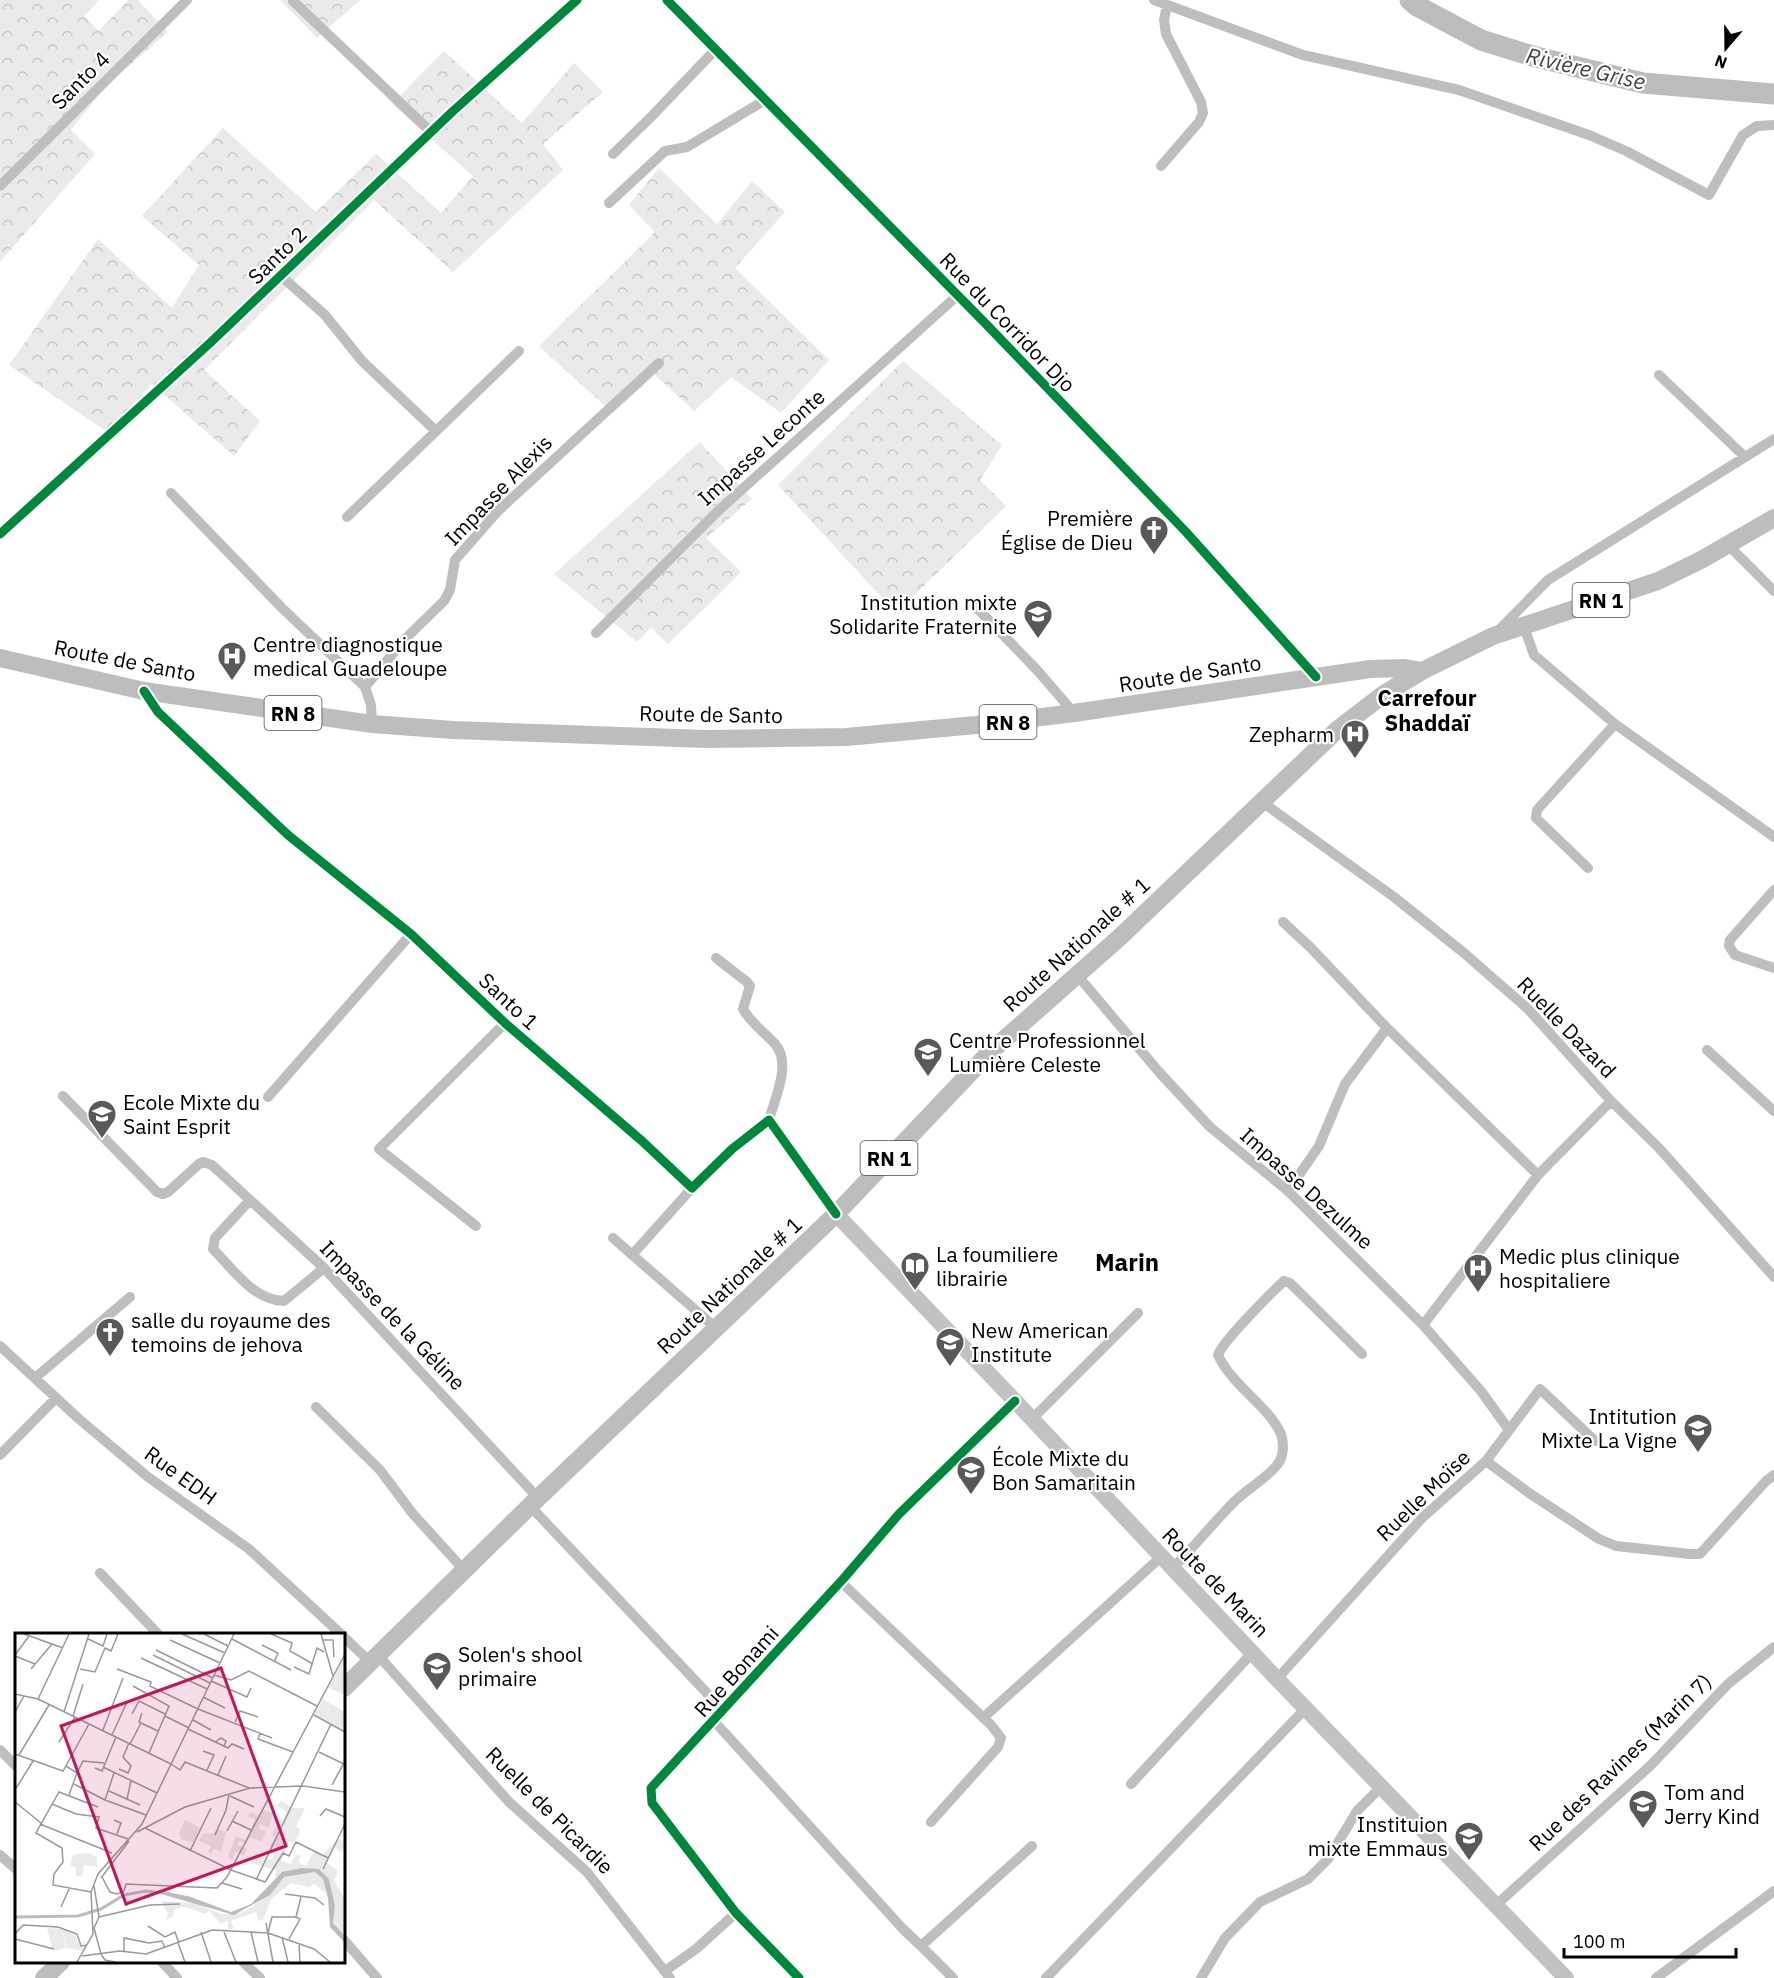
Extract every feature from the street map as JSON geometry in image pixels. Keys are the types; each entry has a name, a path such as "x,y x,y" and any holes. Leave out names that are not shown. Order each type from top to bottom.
{"main road":[{"name":"Route Nationale # 1","path":"345,1687 534,1502 836,1214 990,1052 1078,976 1337,730 1384,694 1422,671 1493,636 1658,581 1774,518"},
{"name":"Route de Santo","path":"0,658 144,691 372,724 706,739 846,737 976,726 1316,676 1389,667 1422,671"},
{"name":"Route de Marin","path":"836,1214 1380,1787 1566,1978"},
{"path":"44,1978 60,1963"}],"street":[{"name":"Santo 4","path":"0,186 188,0"},
{"name":"Santo 2","path":"0,534 210,344 431,132 577,0"},
{"name":"Rue du Corridor Djo","path":"667,0 958,295 1186,532 1316,676"},
{"path":"1154,0 1303,55 1460,90 1589,135 1626,151 1708,195 1743,135 1757,126 1774,124"},
{"path":"293,1 431,132"},
{"path":"1161,166 1199,122 1203,113 1201,102 1167,34 1164,20 1167,6"},
{"path":"613,154 716,49"},
{"path":"609,203 665,151 687,147 765,100"},
{"path":"281,276 325,315 362,361 436,431"},
{"name":"Impasse Leconte","path":"596,633 718,511 958,295"},
{"path":"347,517 519,351"},
{"name":"Impasse Alexis","path":"364,687 406,639 444,601 450,590 455,561 498,511 659,363"},
{"path":"1659,375 1744,456"},
{"path":"1493,636 1548,580 1774,439"},
{"path":"171,493 257,582 364,687 371,705 372,724"},
{"path":"1728,545 1774,591"},
{"path":"974,605 1037,670 1074,713"},
{"path":"1524,627 1534,655 1615,724 1774,837"},
{"name":"Santo 1","path":"144,691 158,712 288,835 411,934 505,1023 642,1141 692,1188"},
{"path":"1588,868 1536,818 1536,814 1537,810 1615,724"},
{"name":"Ruelle Dazard","path":"1262,802 1394,897 1464,953 1528,1010 1611,1101 1538,1175 1423,1325"},
{"path":"1774,890 1730,940 1729,946 1735,955 1774,968"},
{"path":"1283,922 1387,1028 1538,1175"},
{"path":"268,1097 411,934"},
{"path":"632,1255 692,1188 732,1149 769,1120 782,1072 780,1050 743,1009 750,986 716,958"},
{"name":"Impasse Dezulme","path":"1078,976 1159,1072 1210,1127 1288,1191 1423,1325 1481,1391 1509,1430"},
{"path":"476,1226 379,1149 505,1023"},
{"path":"1288,1191 1319,1146 1345,1084 1387,1028"},
{"path":"1707,1050 1774,1111"},
{"name":"Impasse de la Géline","path":"63,1096 157,1192 163,1194 168,1192 203,1162 212,1166 324,1268 724,1711"},
{"path":"1611,1101 1659,1148 1774,1276"},
{"path":"769,1120 836,1214"},
{"path":"250,1200 213,1243 213,1248 252,1289 276,1301 284,1301 324,1268"},
{"path":"613,1238 716,1328"},
{"path":"983,1718 1278,1465 1282,1457 1281,1434 1269,1416 1234,1382 1218,1356 1219,1351 1270,1294 1284,1281 1290,1283 1362,1354"},
{"path":"35,1378 130,1297"},
{"path":"1032,1419 1138,1313"},
{"name":"Rue EDH","path":"0,1346 56,1398 148,1477 249,1549 339,1633"},
{"name":"Ruelle Moïse","path":"1277,1679 1422,1518 1486,1461 1540,1389 1594,1441"},
{"path":"0,1455 56,1398"},
{"name":"Rue Bonami","path":"799,1978 736,1913 652,1803 651,1788 841,1582 899,1514 1015,1401"},
{"path":"316,1407 380,1470 413,1514 464,1570"},
{"path":"1486,1461 1529,1493 1599,1539 1616,1546 1690,1554 1700,1554 1774,1475"},
{"path":"100,1573 156,1633"},
{"path":"841,1582 991,1725 1001,1738 998,1747 931,1822"},
{"name":"Rue EDH","path":"345,1638 373,1658"},
{"name":"Rue des Ravines (Marin 7)","path":"1495,1906 1650,1766 1728,1684 1774,1647"},
{"path":"1131,1784 1252,1653"},
{"name":"Ruelle de Picardie","path":"373,1658 509,1802 587,1872 668,1974"},
{"path":"1046,1978 1305,1708"},
{"path":"714,1721 903,1929 953,1978"},
{"path":"0,1750 15,1765"},
{"path":"1201,1978 1225,1938 1260,1902 1308,1879 1328,1859 1357,1811 1380,1787"},
{"path":"921,1946 1032,1846"},
{"path":"0,1855 15,1868"},
{"path":"1656,1978 1774,1891"},
{"path":"668,1974 736,1913"},
{"path":"345,1941 377,1978"},
{"path":"163,1963 177,1978"},
{"path":"244,1963 260,1978"}],"green space":[{"path":"0,0 99,0 84,16 99,31 128,0 138,0 168,32 106,86 71,130 95,154 0,262"},
{"path":"280,0 360,0 317,38"},
{"path":"444,51 522,123 574,63 603,92 543,144 563,170 453,272 374,200 204,370 260,421 234,456 152,384 107,432 9,365 98,239 172,308 199,265 142,216 223,128 316,212 376,154 441,213 473,176 392,104"},
{"path":"659,168 717,224 752,181 785,212 735,268 829,360 781,413 731,377 694,411 655,375 613,413 539,346 655,232 629,205"},
{"path":"903,361 1002,445 980,480 1006,506 896,613 778,485"},
{"path":"700,442 752,499 706,538 741,572 668,644 651,628 637,642 554,574"}],"waterway":[{"name":"Rivière Grise","path":"1410,0 1481,40 1532,56 1643,83 1774,94"}],"cycle path":[{"path":"0,534 210,343 452,112 577,0"},
{"path":"667,0 985,323 1186,532 1316,677"},
{"path":"144,691 158,712 288,835 411,934 505,1023 642,1141 692,1188 732,1149 769,1120 836,1214"},
{"path":"799,1978 736,1913 652,1803 651,1788 844,1578 899,1514 1015,1401"}],"place":[{"name":"Première Église de Dieu","path":"1154,556"},
{"name":"Institution mixte Solidarite Fraternite","path":"1038,640"},
{"name":"Centre diagnostique medical Guadeloupe","path":"232,682"},
{"name":"Zepharm","path":"1355,760"},
{"name":"Centre Professionnel Lumière Celeste","path":"928,1078"},
{"name":"Ecole Mixte du Saint Esprit","path":"102,1140"},
{"name":"La foumiliere librairie","path":"915,1292"},
{"name":"Medic plus clinique hospitaliere","path":"1478,1294"},
{"name":"salle du royaume des temoins de jehova","path":"110,1358"},
{"name":"New American Institute","path":"950,1368"},
{"name":"Intitution Mixte La Vigne","path":"1698,1454"},
{"name":"École Mixte du Bon Samaritain","path":"971,1496"},
{"name":"Solen's shool primaire","path":"437,1692"},
{"name":"Tom and Jerry Kind","path":"1643,1830"},
{"name":"Instituion mixte Emmaus","path":"1469,1862"}],"district":[{"name":"Carrefour Shaddaï","path":"1427,710"},
{"name":"Marin","path":"1127,1262"}]}
